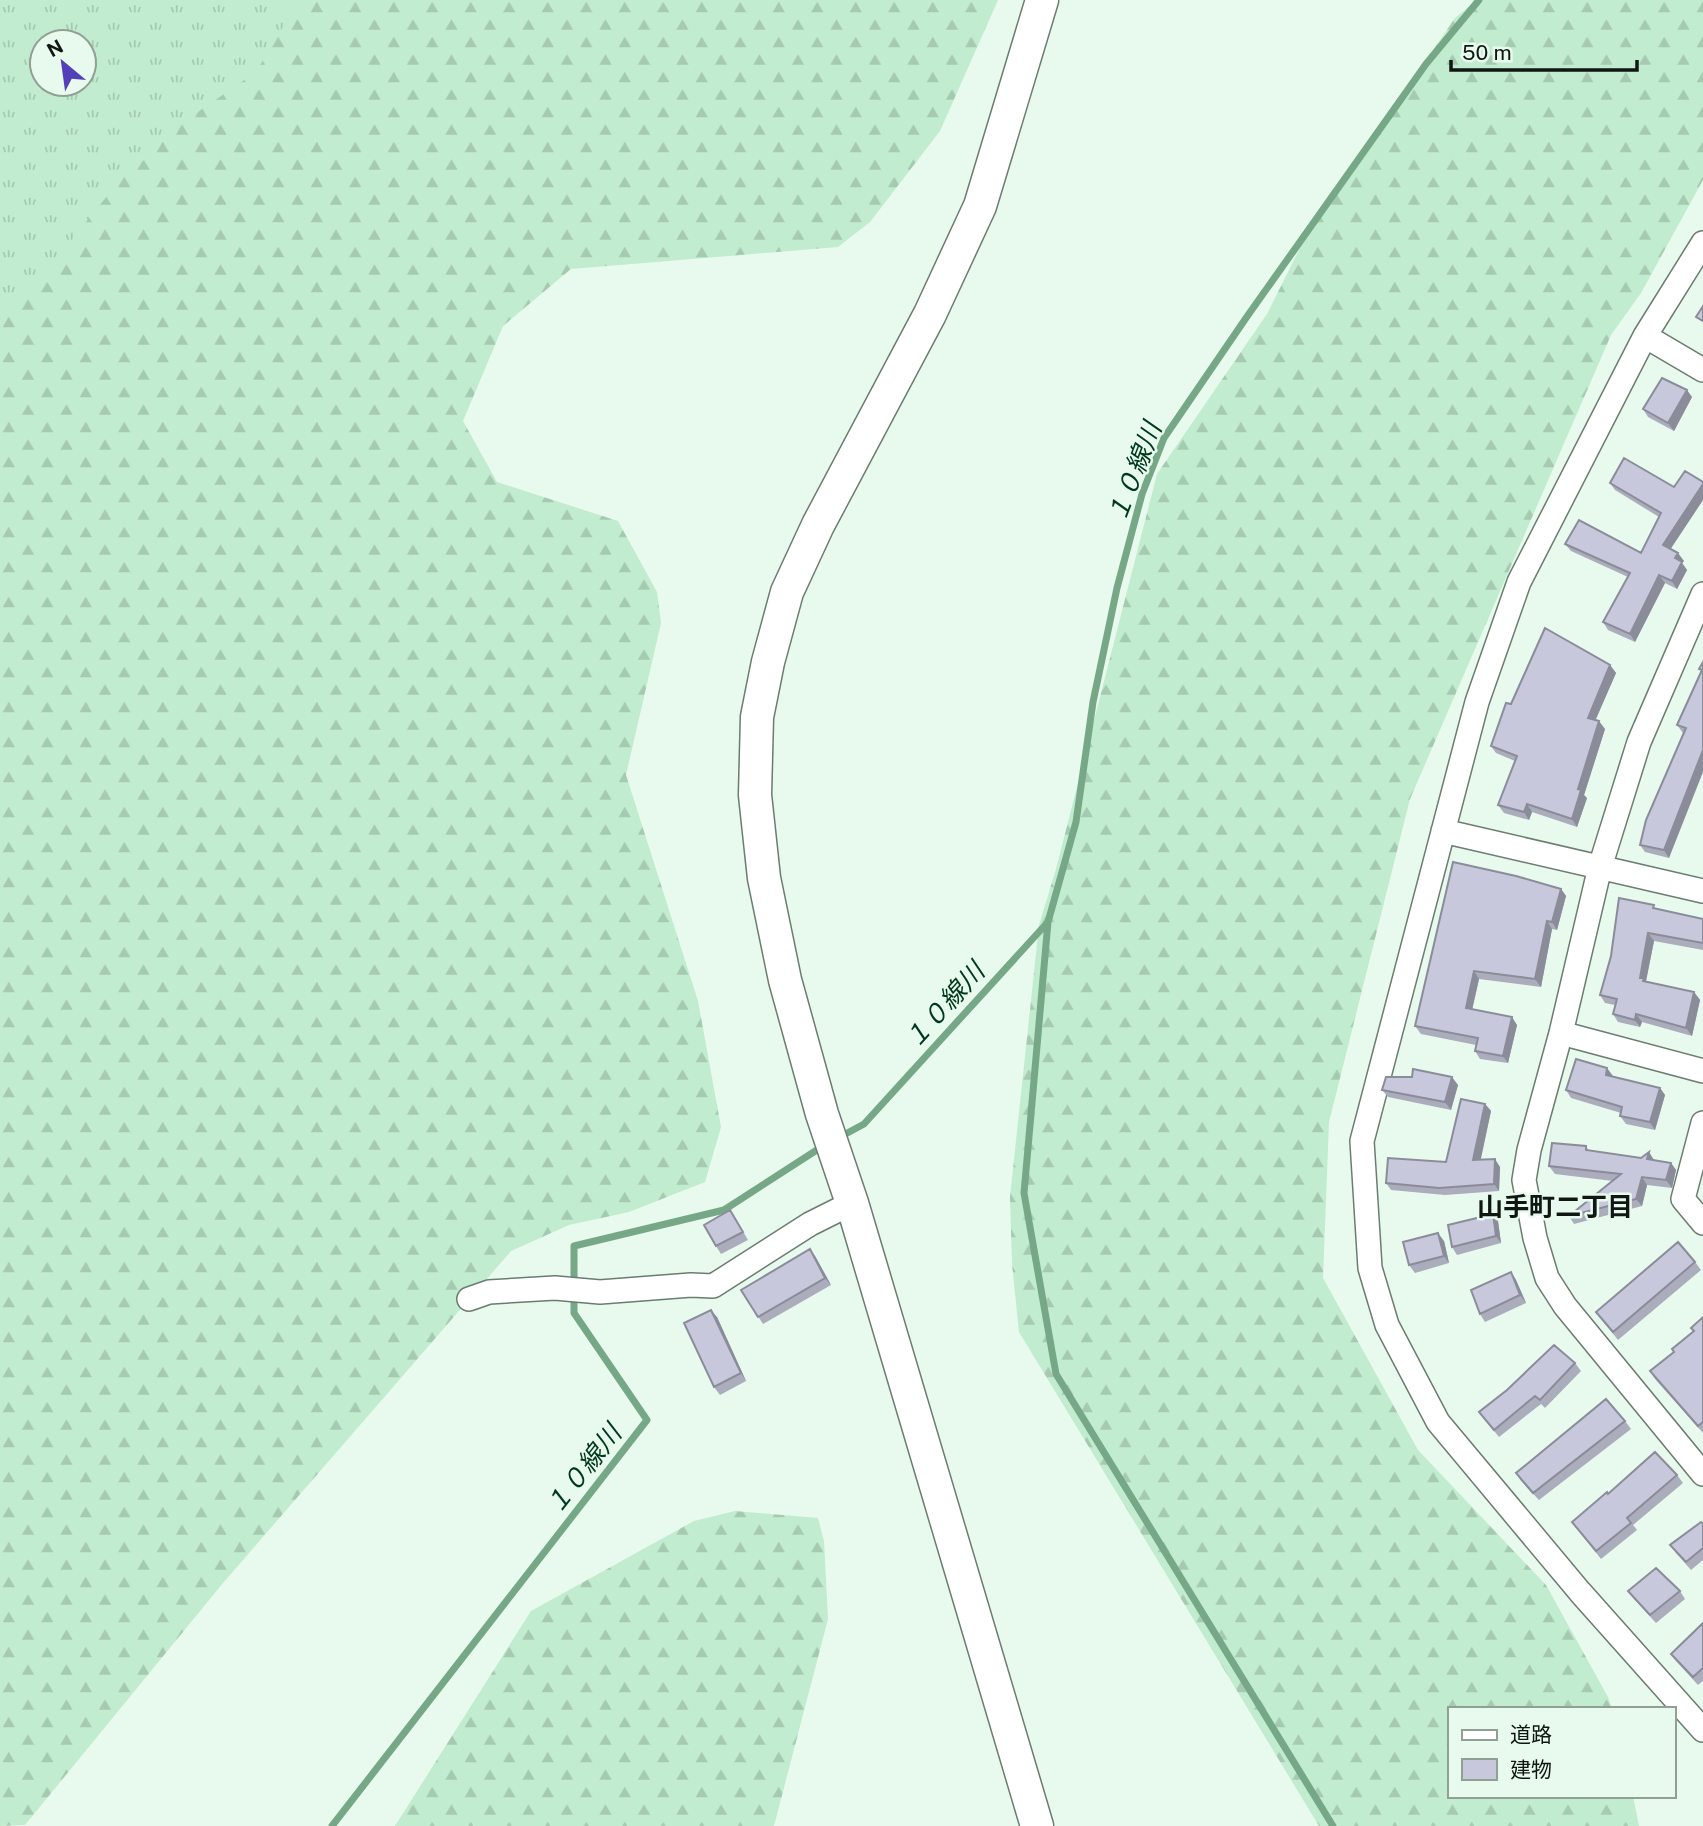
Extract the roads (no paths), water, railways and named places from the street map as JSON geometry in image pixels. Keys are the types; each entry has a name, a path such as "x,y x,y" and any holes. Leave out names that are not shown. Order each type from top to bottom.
{"street":[{"path":"1037,1826 852,1203 822,1114 785,980 764,878 755,796 759,706 787,592 818,525 930,314 980,206 1042,0"},
{"path":"1703,243 1645,336 1519,582 1477,702 1362,1140 1370,1268 1388,1325 1438,1422 1580,1592 1703,1730"},
{"path":"1645,336 1703,370"},
{"path":"1703,594 1639,742 1600,867 1561,1033 1529,1150 1524,1180 1535,1238 1547,1278 1565,1306 1703,1474"},
{"path":"1443,831 1703,891"},
{"path":"1561,1033 1703,1071"},
{"path":"1703,1124 1683,1199 1703,1223"},
{"path":"469,1299 489,1292 555,1288 600,1292 713,1286 810,1224 852,1203"}],"waterway":[{"name":"１０線川","path":"840,1137 864,1124 1048,922 1076,822 1093,702 1117,588 1142,494 1164,438 1426,64 1479,0"},
{"path":"1048,922 1024,1193 1056,1374 1333,1826"},
{"name":"１０線川","path":"332,1826 647,1420 574,1313 574,1246 724,1210 823,1146"}],"district":[{"name":"山手町二丁目","path":"1555,1206"}]}
